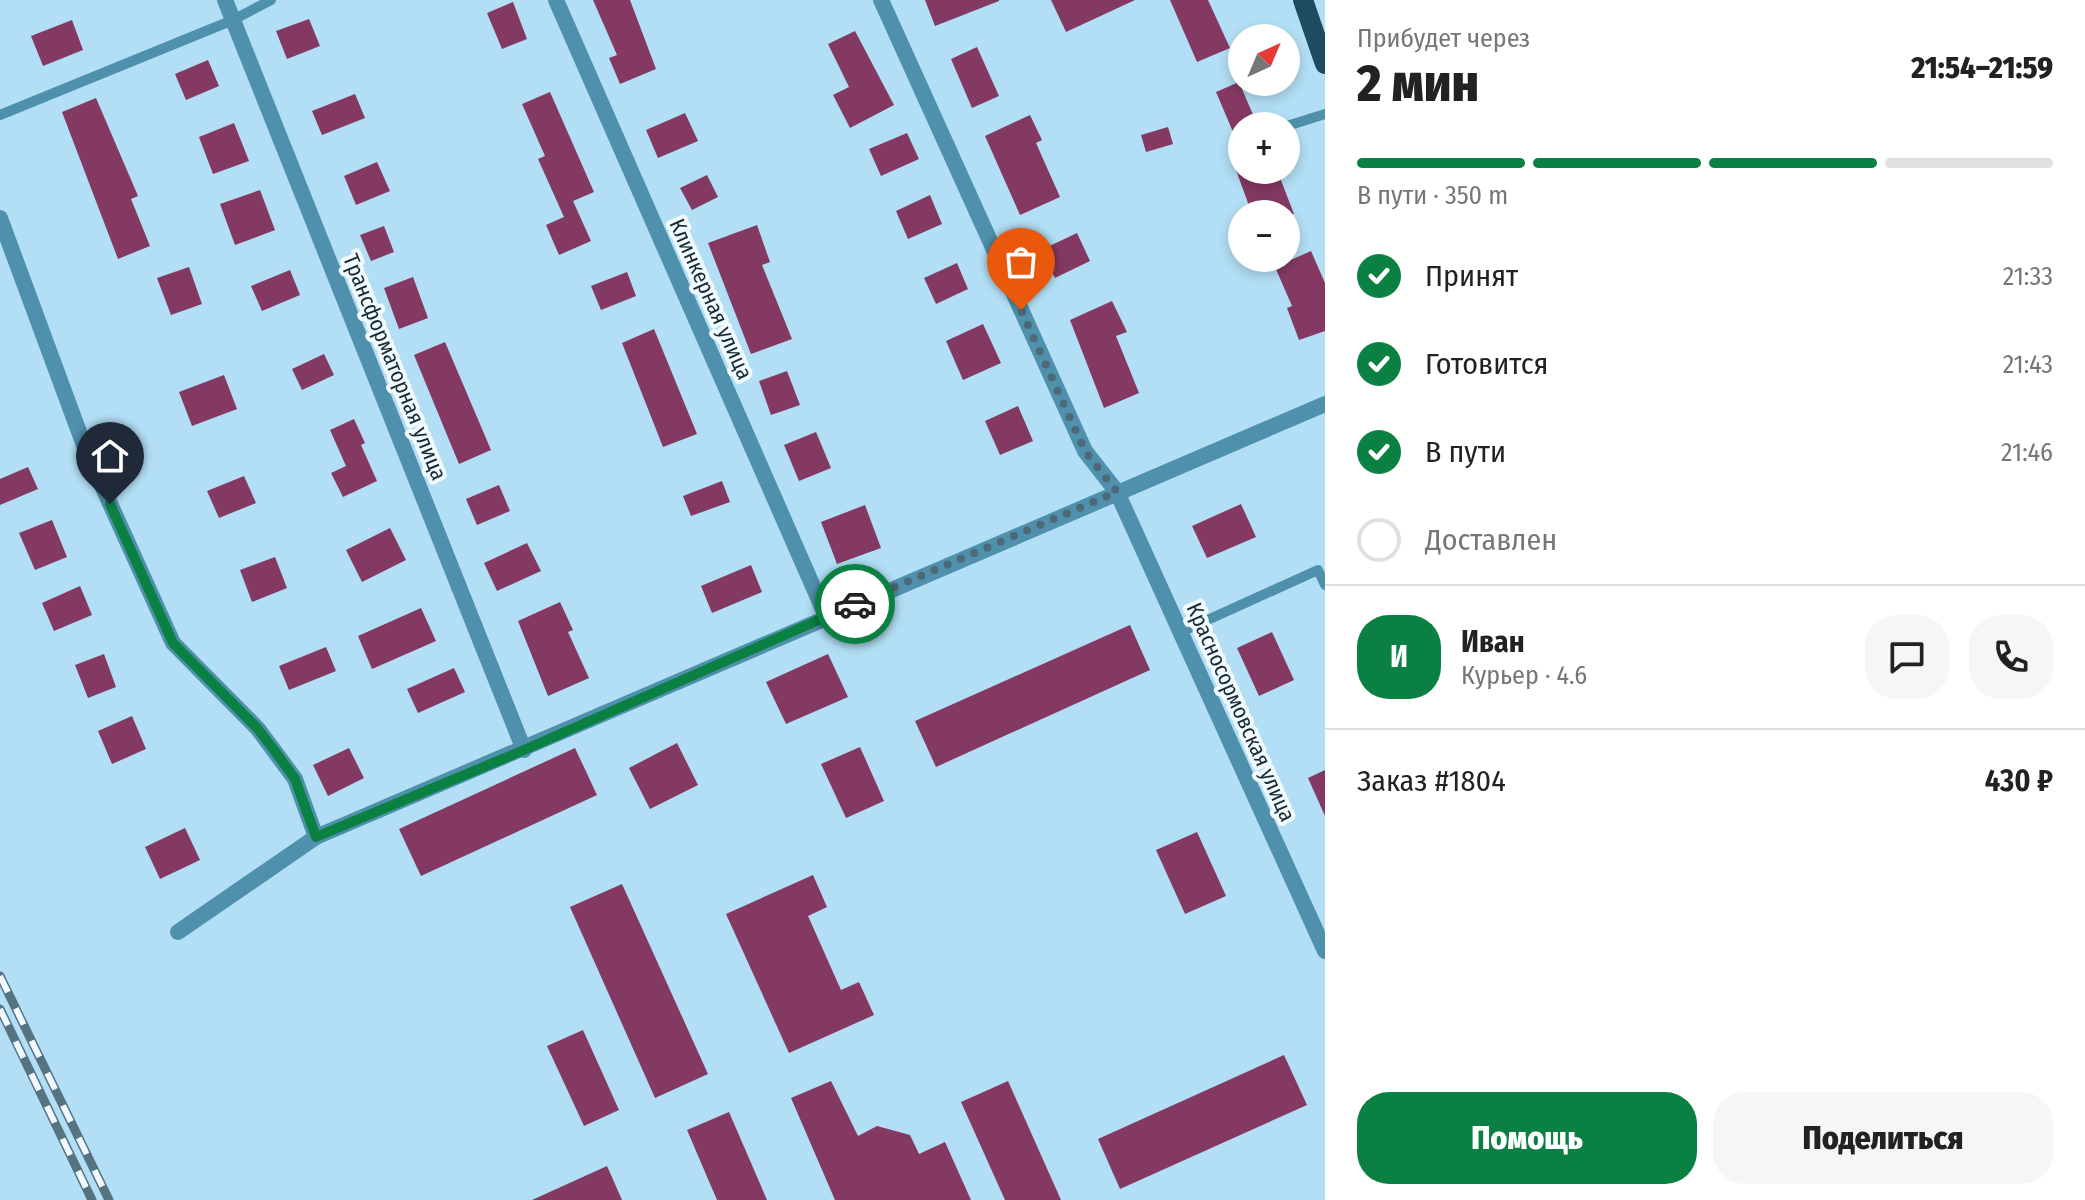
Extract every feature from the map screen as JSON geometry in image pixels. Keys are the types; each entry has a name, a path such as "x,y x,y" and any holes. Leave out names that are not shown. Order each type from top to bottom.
{"main road":[{"path":"1303,0 1325,64"}],"street":[{"name":"Трансформаторная улица","path":"225,0 524,750"},
{"name":"Клинкерная улица","path":"556,0 826,616"},
{"name":"Красносормовская улица","path":"881,0 1085,451 1117,492 1325,951"},
{"path":"0,218 85,448 173,643 258,729 277,754 295,779 316,837"},
{"path":"178,932 316,837 1325,404"}],"lane":[{"path":"0,115 233,20 271,0"},
{"path":"1300,122 1325,114"},
{"path":"1181,632 1318,570 1325,585"}],"building":[{"path":"593,0 630,0 656,69 620,84 609,58 617,55"},
{"path":"925,0 999,0 999,1 935,26"},
{"path":"1051,0 1135,0 1066,32"},
{"path":"1170,0 1208,0 1228,44 1228,49 1197,62"},
{"path":"513,2 527,39 502,49 487,13"},
{"path":"309,19 320,46 287,59 276,31"},
{"path":"72,20 83,50 43,66 31,36"},
{"path":"855,31 894,105 850,128 833,95 849,87 828,44"},
{"path":"977,47 999,96 972,108 951,59"},
{"path":"208,60 219,86 186,100 175,74"},
{"path":"1228,87 1228,96 1245,96 1252,112 1228,112 1228,120 1216,92"},
{"path":"550,92 594,192 573,201 591,241 559,255 546,225 564,217 538,159 545,156 522,104"},
{"path":"355,94 365,118 322,135 312,111"},
{"path":"96,98 138,196 131,199 150,246 118,259 62,112"},
{"path":"685,113 698,141 658,158 646,130"},
{"path":"1030,115 1042,140 1036,143 1060,197 1020,215 985,136"},
{"path":"234,123 249,161 213,174 199,137"},
{"path":"1168,127 1173,144 1146,152 1141,135"},
{"path":"907,133 919,159 881,176 869,149"},
{"path":"377,162 390,191 356,205 344,176"},
{"path":"707,175 718,197 692,210 680,188"},
{"path":"1241,184 1282,184 1289,200 1247,200"},
{"path":"260,190 275,230 235,245 220,204"},
{"path":"930,195 942,224 908,239 896,211"},
{"path":"757,225 770,262 762,265 792,339 751,354 708,243"},
{"path":"384,226 394,252 371,261 360,235"},
{"path":"1077,233 1090,261 1055,278 1041,250"},
{"path":"1311,251 1325,283 1325,331 1299,340 1287,308 1292,306 1277,272 1300,272 1300,256"},
{"path":"957,263 968,289 936,304 924,278"},
{"path":"189,267 202,304 171,315 157,278"},
{"path":"290,270 300,295 262,311 251,286"},
{"path":"627,272 636,296 601,310 591,286"},
{"path":"413,277 428,318 399,329 384,288"},
{"path":"1112,301 1127,332 1116,336 1139,393 1104,408 1070,320"},
{"path":"983,324 1001,363 963,380 946,341"},
{"path":"654,329 697,434 663,447 622,343"},
{"path":"445,342 491,450 459,464 414,355"},
{"path":"324,354 334,375 302,390 292,369"},
{"path":"787,371 800,405 771,415 759,381"},
{"path":"224,375 237,409 192,426 179,392"},
{"path":"1018,406 1033,441 1000,455 985,421"},
{"path":"354,419 365,443 361,445 377,481 343,497 331,473 346,466 330,430"},
{"path":"816,432 831,468 799,481 784,445"},
{"path":"28,467 38,489 0,505 0,479"},
{"path":"244,476 256,503 219,518 207,491"},
{"path":"722,481 730,502 691,516 683,496"},
{"path":"499,485 510,511 477,525 466,499"},
{"path":"1241,504 1256,537 1207,558 1192,526"},
{"path":"865,505 881,548 837,564 821,522"},
{"path":"52,520 67,557 35,570 19,533"},
{"path":"390,528 406,560 362,582 346,550"},
{"path":"527,543 541,571 497,591 484,563"},
{"path":"275,557 287,588 252,602 240,570"},
{"path":"751,565 762,592 712,613 701,586"},
{"path":"80,586 92,615 54,631 42,603"},
{"path":"560,602 573,630 568,632 589,678 548,696 518,621"},
{"path":"421,608 436,641 372,669 358,636"},
{"path":"1130,625 1150,670 936,767 915,721"},
{"path":"1272,632 1294,680 1259,696 1237,648"},
{"path":"326,647 336,671 289,690 279,666"},
{"path":"104,654 116,687 88,698 75,665"},
{"path":"828,654 848,697 786,724 766,682"},
{"path":"454,668 465,692 418,713 407,689"},
{"path":"132,716 146,749 112,764 98,731"},
{"path":"677,743 698,785 650,809 629,768"},
{"path":"860,747 884,801 846,818 821,764"},
{"path":"349,748 364,778 328,796 313,765"},
{"path":"575,748 597,795 421,876 399,829"},
{"path":"1325,770 1325,816 1308,778"},
{"path":"185,828 200,860 160,879 145,847"},
{"path":"1197,832 1226,896 1185,914 1156,850"},
{"path":"813,875 827,907 808,916 841,990 859,982 874,1015 789,1053 726,914"},
{"path":"622,884 708,1074 655,1098 570,907"},
{"path":"583,1030 619,1110 584,1126 547,1046"},
{"path":"1284,1055 1307,1105 1120,1189 1098,1139"},
{"path":"831,1081 858,1136 877,1126 910,1135 919,1154 945,1142 971,1200 835,1200 791,1098"},
{"path":"1008,1081 1061,1200 1005,1200 961,1102"},
{"path":"729,1112 767,1200 717,1200 687,1130"},
{"path":"607,1166 622,1200 532,1200"}],"railway":[{"path":"0,976 109,1200"},
{"path":"0,1009 92,1200"}],"way so far":[{"path":"855,604 1117,492 1085,451 1021,310"}],"route":[{"path":"110,504 173,643 258,729 277,754 295,779 316,837 524,750 855,604"}]}
